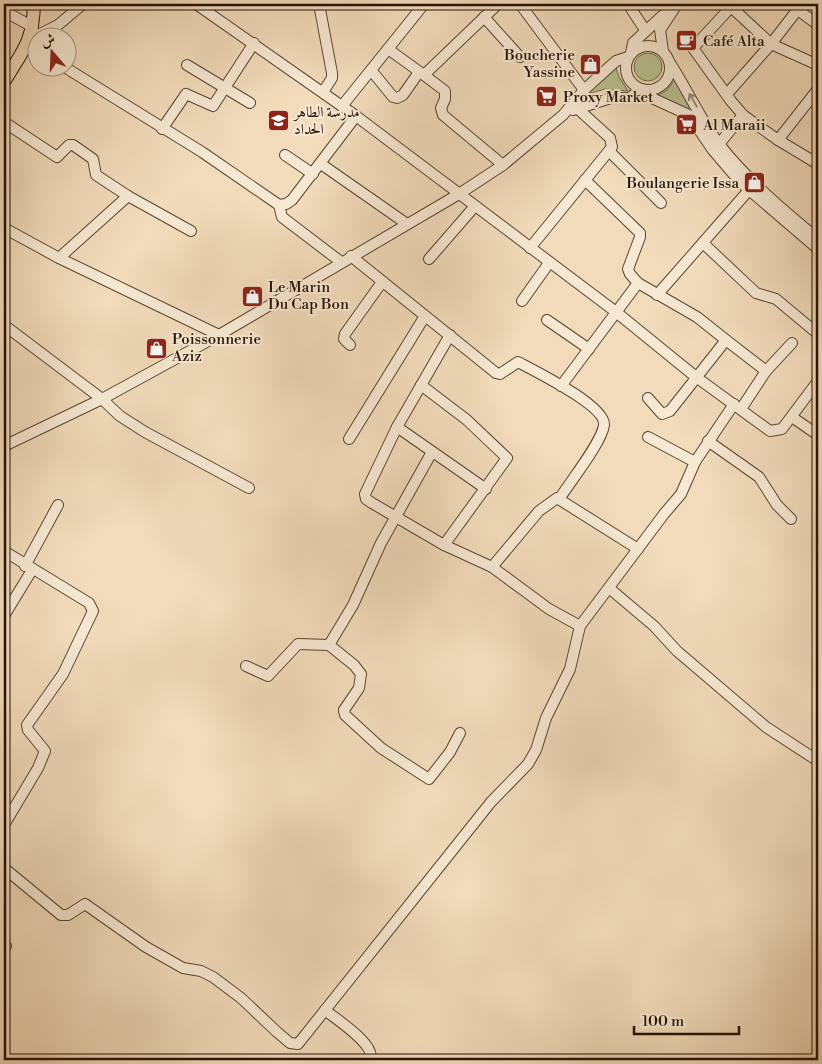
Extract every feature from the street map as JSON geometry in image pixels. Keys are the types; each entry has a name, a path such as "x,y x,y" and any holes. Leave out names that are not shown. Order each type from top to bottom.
{"main road":[{"path":"33,28 34,4"},
{"path":"4,82 28,46"}],"street":[{"path":"53,28 83,4"},
{"path":"198,4 356,116 616,312 696,377 774,431 782,429 818,381"},
{"path":"318,4 332,73 330,82 323,92"},
{"path":"342,106 424,4"},
{"path":"371,70 393,97 397,98 403,95 422,73 498,4"},
{"path":"520,4 584,90"},
{"path":"628,4 645,30"},
{"path":"674,4 633,43 626,74 632,83 643,89 654,99 689,115 712,149 749,190 818,249"},
{"path":"679,4 660,30 663,51 670,63 719,144 747,177 818,239"},
{"path":"818,64 771,44 729,5 693,48 744,115 778,140 818,164"},
{"path":"727,94 771,44 796,6 818,25"},
{"path":"4,11 28,36"},
{"path":"484,17 520,56"},
{"path":"162,128 186,94 212,106 254,43"},
{"path":"4,446 102,399 219,335 459,194 503,165 563,115 584,90 616,61 647,45 663,51"},
{"path":"388,49 444,91 445,99 440,108 444,116 503,165"},
{"path":"563,115 577,108 612,98 629,98 643,89 659,87 664,83 670,70 670,63"},
{"path":"188,65 250,103"},
{"path":"78,76 202,152 279,205 282,217 341,262"},
{"path":"778,140 818,89"},
{"path":"530,248 608,151 612,141 577,108"},
{"path":"719,144 744,115"},
{"path":"279,205 288,203 321,164 356,116"},
{"path":"4,122 57,157 69,145 74,145 93,159 95,174 128,196 191,231"},
{"path":"608,151 661,203"},
{"path":"285,155 313,174"},
{"path":"321,164 407,224"},
{"path":"585,180 640,233 628,268 630,274 638,283 697,317 766,371"},
{"path":"657,295 749,190"},
{"path":"59,258 128,196"},
{"path":"429,259 475,206"},
{"path":"4,228 59,258 219,335"},
{"path":"703,243 756,293 776,299 818,334"},
{"path":"351,256 496,373 503,372 518,362 561,386 596,410 604,420 604,427 592,450 560,498"},
{"path":"522,301 549,263"},
{"path":"350,345 344,339 345,334 382,282"},
{"path":"561,386 638,283"},
{"path":"349,439 425,316"},
{"path":"547,320 589,349"},
{"path":"5,329 102,399 116,413 140,430 249,488"},
{"path":"450,335 397,427 365,494 368,501 444,545 492,567 549,609 580,626"},
{"path":"648,398 662,414 666,414 726,340"},
{"path":"4,868 61,915 68,915 85,904 146,947 183,968 207,973 241,998 277,1032 294,1045 301,1042 491,802 528,764 536,750 546,718 570,668 580,626 676,501 695,462 708,441 792,342"},
{"path":"421,385 467,420 483,438 506,456 505,463 444,545"},
{"path":"792,417 818,435"},
{"path":"397,427 486,489"},
{"path":"648,437 695,462"},
{"path":"708,441 759,477 776,505 791,519"},
{"path":"329,646 353,605 381,543 432,452"},
{"path":"492,567 539,511 555,498 560,498 638,549"},
{"path":"4,616 8,599 29,568 58,505"},
{"path":"4,552 89,604 93,611 63,674 27,725 28,730 45,751 38,768 4,826"},
{"path":"608,588 654,626 677,651 766,727 818,761"},
{"path":"246,666 268,676 298,644 329,646 354,665 360,674 359,688 344,710 344,714 381,748 429,779 450,752 460,734"},
{"path":"325,1010 368,1045 371,1054 370,1060"}],"green space":[{"path":"648,53 658,57 662,67 658,77 648,81 638,77 634,67 638,57"},
{"path":"616,68 619,77 628,91 605,89 587,94"},
{"path":"675,80 693,111 656,96 666,91"}],"place":[{"name":"Café Alta","path":"687,41"},
{"name":"Boucherie Yassine","path":"591,64"},
{"name":"Proxy Market","path":"547,97"},
{"name":"مدرسة الطاهر الحداد","path":"278,121"},
{"name":"Al Maraii","path":"687,125"},
{"name":"Boulangerie Issa","path":"755,183"},
{"name":"Le Marin Du Cap Bon","path":"252,296"},
{"name":"Poissonnerie Aziz","path":"156,348"}]}
